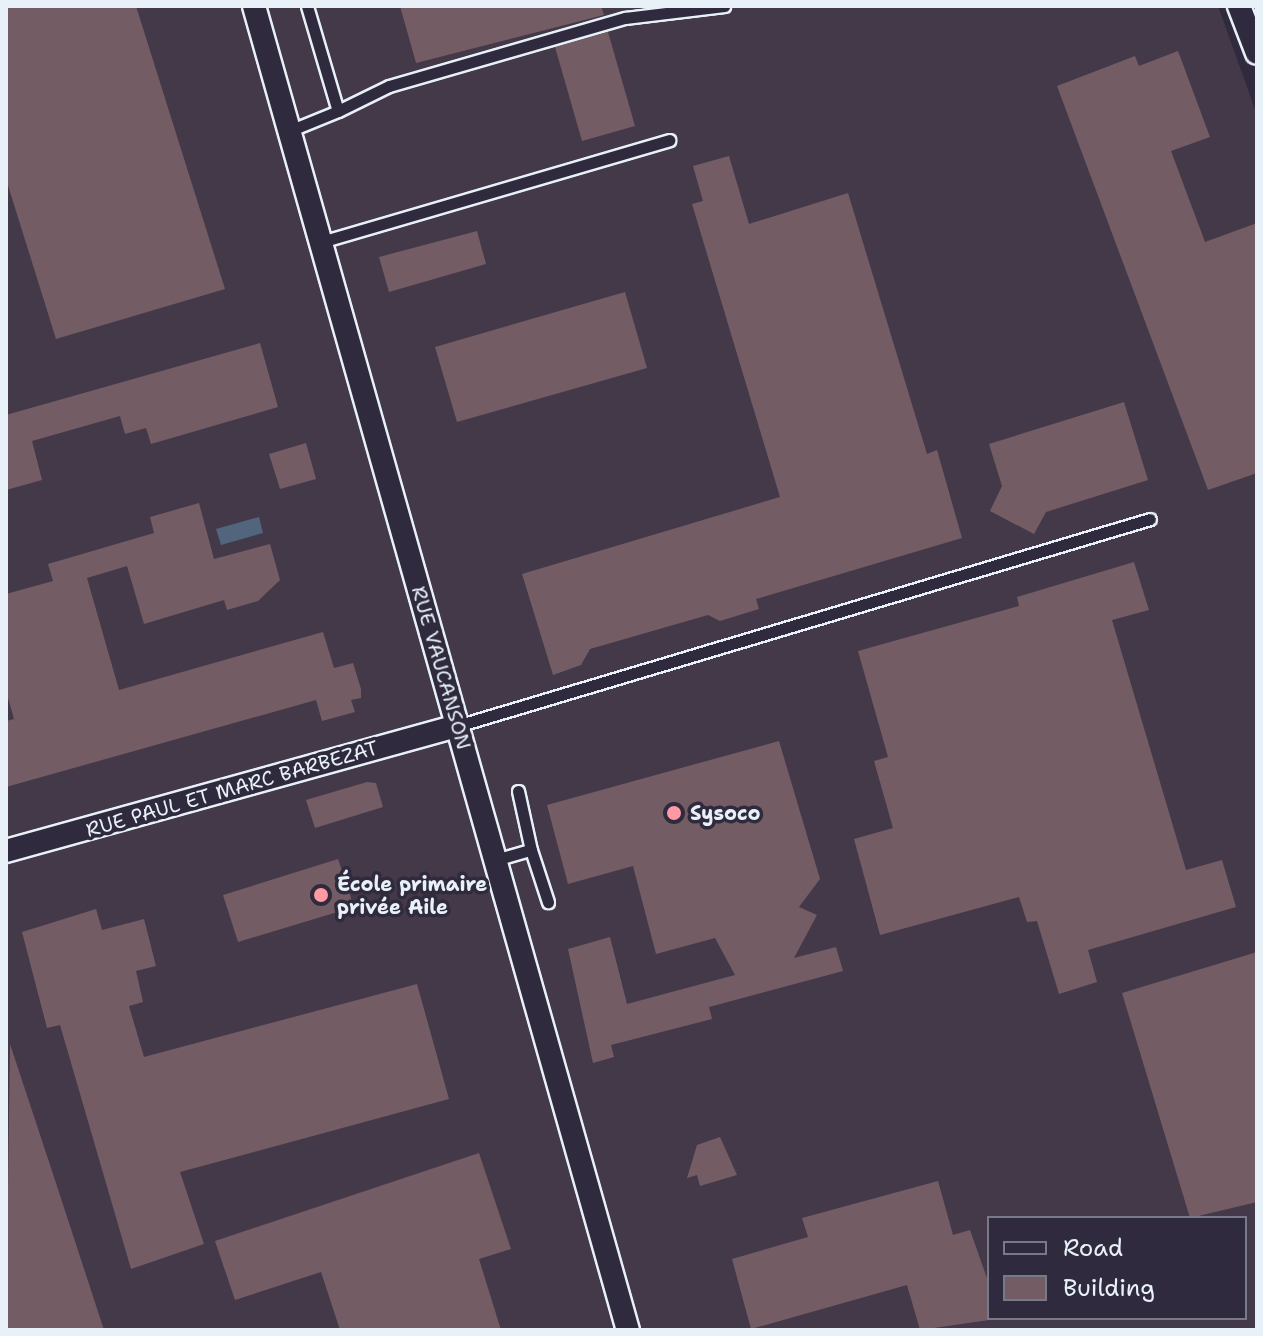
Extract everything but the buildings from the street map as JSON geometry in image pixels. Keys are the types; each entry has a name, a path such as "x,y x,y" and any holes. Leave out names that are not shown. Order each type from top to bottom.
{"street":[{"name":"RUE VAUCANSON","path":"254,6 628,1330"},
{"path":"1239,6 1257,53"},
{"name":"RUE PAUL ET MARC BARBEZAT","path":"6,851 457,726"}],"lane":[{"path":"307,6 338,111"},
{"path":"289,131 389,86 625,18 724,6"},
{"path":"321,242 669,140"},
{"path":"457,726 1150,519"},
{"path":"518,791 531,850 548,902"},
{"path":"495,860 531,850"}],"shaded area":[{"path":"6,6 1218,6 1257,115 1257,1330 6,1330"}],"water":[{"path":"259,517 263,533 221,545 216,529"}],"place":[{"name":"Sysoco","path":"674,813"},
{"name":"École primaire privée Aile","path":"321,895"}]}
